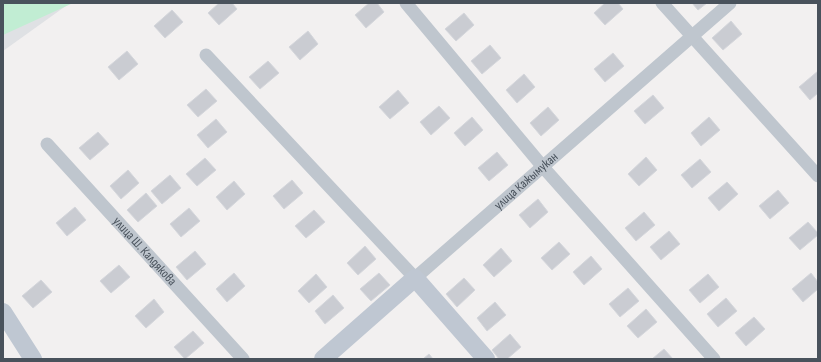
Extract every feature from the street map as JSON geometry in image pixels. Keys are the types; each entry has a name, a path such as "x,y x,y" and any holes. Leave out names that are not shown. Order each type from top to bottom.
{"street":[{"path":"406,3 542,167 714,359"},
{"path":"662,3 818,176"},
{"name":"улица Кажымукан","path":"323,359 730,3"},
{"path":"206,55 415,278 486,359"},
{"name":"улица Ш. Калдякова","path":"47,144 243,359"},
{"path":"3,312 34,359"}],"shaded area":[{"path":"3,3 70,3 3,51"}],"green space":[{"path":"3,3 73,3 3,35"}],"building":[{"path":"219,3 232,3 237,9 219,25 208,13"},
{"path":"369,3 377,3 384,12 366,28 355,15"},
{"path":"605,3 618,3 623,9 605,25 594,13"},
{"path":"692,3 707,3 698,10"},
{"path":"172,10 183,22 165,38 154,26"},
{"path":"464,13 474,25 456,41 445,29"},
{"path":"731,21 742,34 723,50 712,38"},
{"path":"308,31 318,44 300,60 289,47"},
{"path":"490,45 501,58 482,74 471,61"},
{"path":"127,51 138,64 119,80 108,67"},
{"path":"613,53 624,66 605,82 594,69"},
{"path":"268,61 279,73 260,89 249,77"},
{"path":"818,71 818,93 810,100 799,87"},
{"path":"524,74 535,87 517,103 506,90"},
{"path":"206,89 217,101 198,117 187,105"},
{"path":"398,90 409,103 390,119 379,107"},
{"path":"653,95 664,108 645,124 634,111"},
{"path":"439,106 450,118 431,135 420,122"},
{"path":"548,107 559,120 541,136 530,123"},
{"path":"472,117 483,130 465,146 454,133"},
{"path":"709,117 720,130 701,146 691,133"},
{"path":"216,119 227,132 208,148 197,135"},
{"path":"98,132 109,144 90,160 79,148"},
{"path":"497,152 508,165 489,181 478,168"},
{"path":"646,157 657,170 639,186 628,174"},
{"path":"205,158 216,170 197,186 186,174"},
{"path":"700,159 711,172 692,188 681,175"},
{"path":"128,170 139,183 121,199 110,186"},
{"path":"170,175 181,188 162,204 151,191"},
{"path":"292,180 303,193 284,209 273,196"},
{"path":"234,181 245,194 227,210 216,197"},
{"path":"727,182 738,194 719,211 708,198"},
{"path":"778,190 789,203 770,219 759,206"},
{"path":"146,193 157,206 138,222 127,210"},
{"path":"538,199 548,212 530,228 519,215"},
{"path":"75,207 86,220 67,236 56,223"},
{"path":"189,208 200,221 181,237 170,224"},
{"path":"314,210 325,222 306,238 295,226"},
{"path":"644,212 655,225 636,241 625,228"},
{"path":"808,222 818,233 818,235 800,250 789,238"},
{"path":"669,231 680,244 661,260 650,247"},
{"path":"559,242 570,254 552,270 541,258"},
{"path":"365,246 376,259 358,275 347,263"},
{"path":"501,248 512,261 494,277 483,265"},
{"path":"195,251 206,264 187,280 176,267"},
{"path":"591,256 602,269 584,285 573,272"},
{"path":"119,265 130,277 111,293 100,281"},
{"path":"234,273 245,286 227,302 216,289"},
{"path":"379,273 390,285 371,301 360,289"},
{"path":"811,273 818,282 818,289 803,302 792,289"},
{"path":"316,274 327,287 309,303 298,291"},
{"path":"708,274 719,287 700,303 689,290"},
{"path":"464,278 475,290 457,307 446,294"},
{"path":"41,280 52,292 33,308 22,296"},
{"path":"628,288 639,301 620,317 609,304"},
{"path":"333,295 344,308 325,324 315,311"},
{"path":"726,298 737,311 718,327 707,314"},
{"path":"154,299 164,312 146,328 135,316"},
{"path":"495,302 506,315 487,331 477,318"},
{"path":"646,309 657,322 638,338 627,326"},
{"path":"754,317 765,329 746,346 735,333"},
{"path":"193,331 204,343 185,359 174,347"},
{"path":"510,334 521,347 507,359 499,359 492,350"},
{"path":"664,349 673,359 652,359"},
{"path":"429,354 433,359 423,359"}]}
